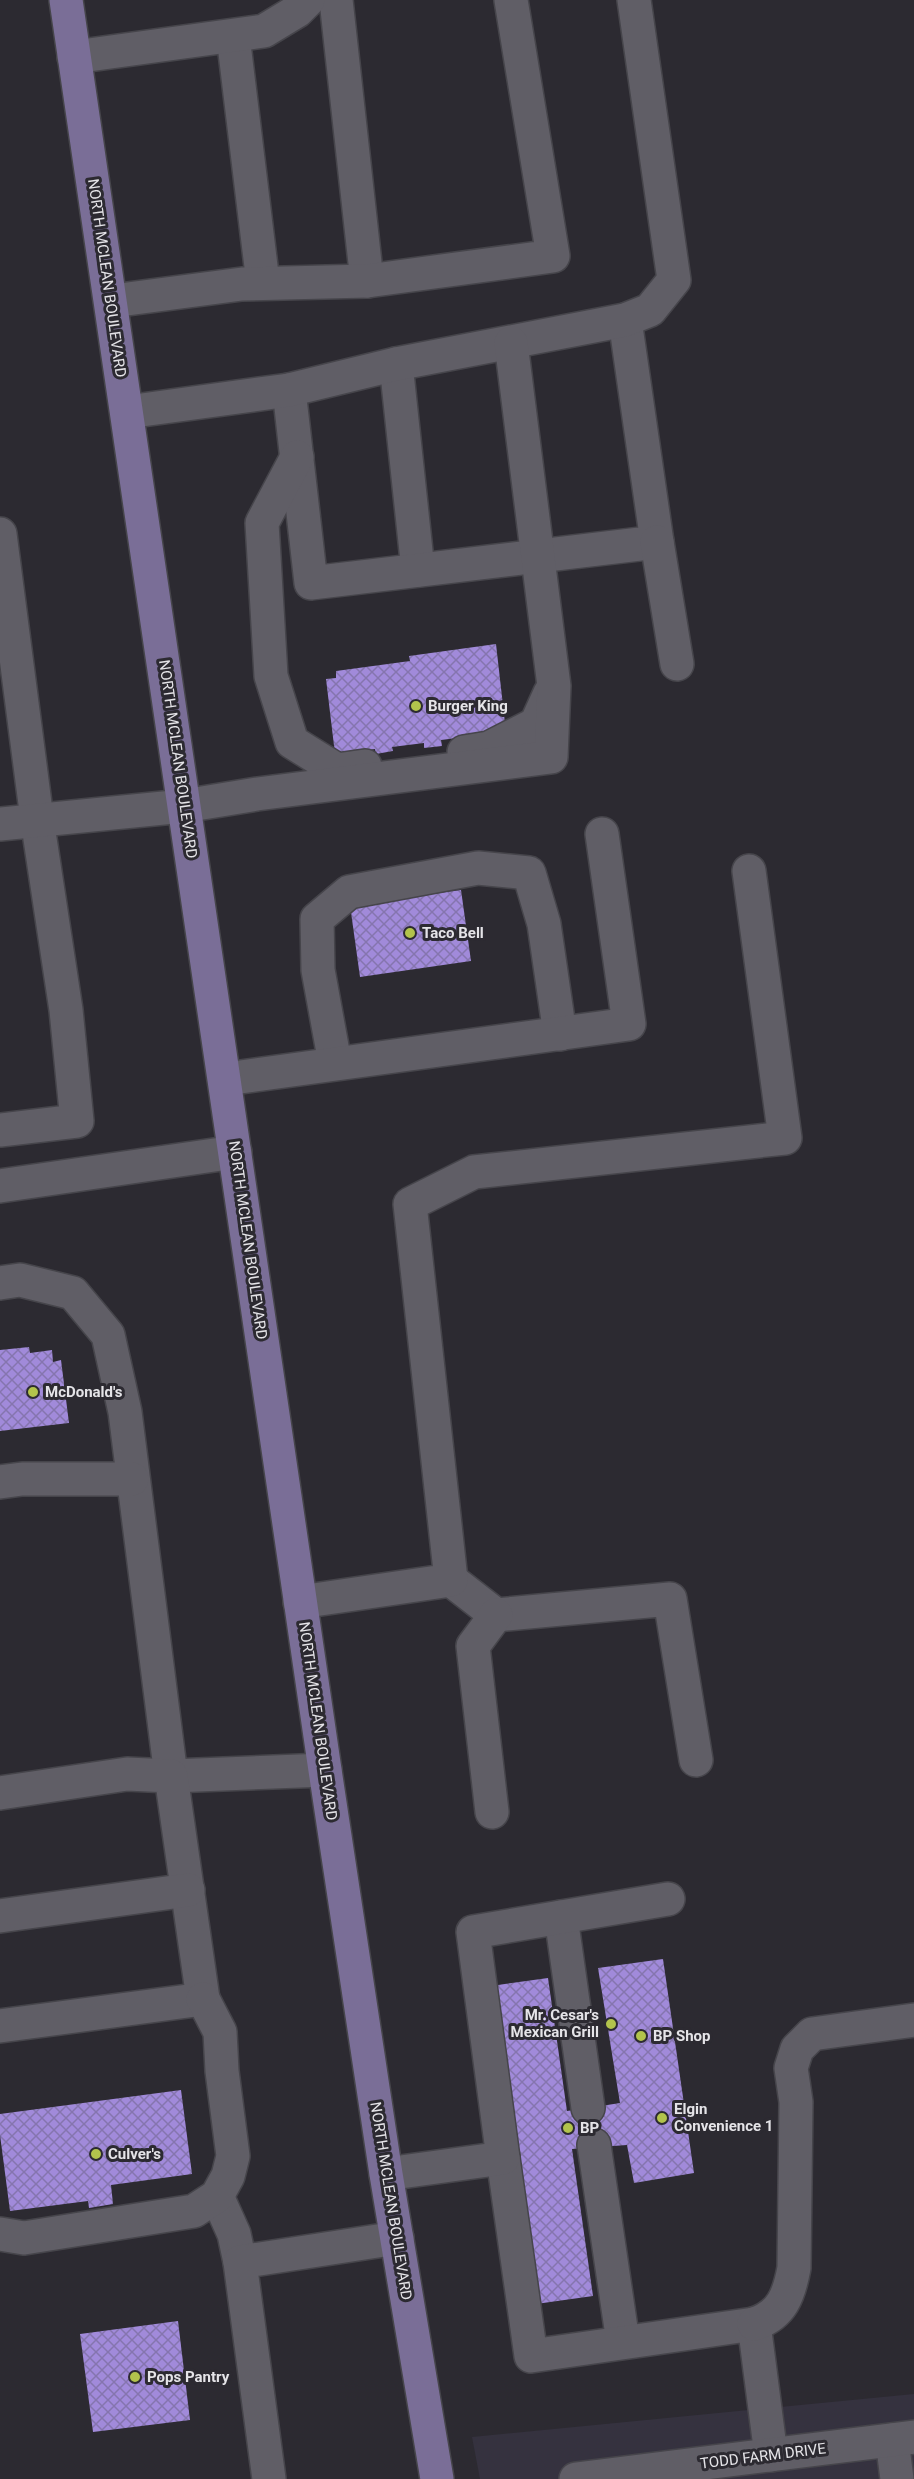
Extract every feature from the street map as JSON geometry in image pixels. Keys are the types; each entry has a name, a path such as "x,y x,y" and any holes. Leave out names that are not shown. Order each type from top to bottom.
{"main road":[{"name":"NORTH MCLEAN BOULEVARD","path":"66,0 226,1079 325,1770 386,2174 437,2479"}],"street":[{"path":"74,57 264,31 297,11 308,0"},
{"path":"336,0 367,281"},
{"path":"112,301 263,283 367,281 553,256 511,0"},
{"path":"127,412 289,390 396,364 625,320 650,310 674,280 634,0"},
{"path":"233,36 263,283"},
{"path":"625,320 677,664"},
{"path":"0,824 184,806 258,794 551,757 554,686 511,343"},
{"path":"396,364 418,570"},
{"path":"289,390 311,583 538,558 657,542"},
{"path":"297,457 262,523 271,676 292,742 337,770 489,748 536,724 554,686"},
{"path":"0,534 37,819 66,1010 77,1121 0,1130"},
{"path":"226,1079 629,1024 603,834"},
{"path":"335,1063 318,970 317,920 349,892 478,868 528,873 544,924 560,1034"},
{"path":"696,1760 670,1599 496,1615 451,1580 410,1204 474,1172 784,1138 749,871"},
{"path":"0,1186 235,1152"},
{"path":"0,1283 20,1280 73,1293 108,1335 124,1412 136,1520 203,1999 220,2032 222,2071 233,2156 228,2176 217,2196 194,2211 24,2238 0,2234"},
{"path":"0,1482 22,1479 132,1479"},
{"path":"300,1602 451,1580"},
{"path":"492,1812 473,1646 496,1615"},
{"path":"0,1793 127,1774 171,1776 325,1770"},
{"path":"0,1917 188,1890"},
{"path":"668,1899 472,1932 531,2356 754,2324 772,2316 781,2307 791,2286 794,2268 796,2102 791,2068 798,2049 812,2034 914,2020"},
{"path":"561,1917 588,2108"},
{"path":"0,2026 203,1999"},
{"path":"594,2145 623,2342"},
{"path":"386,2174 502,2158"},
{"path":"217,2196 234,2234 240,2262 269,2479"},
{"path":"240,2262 397,2238"},
{"path":"754,2324 771,2455"},
{"path":"897,2479 903,2439"},
{"name":"TODD FARM DRIVE","path":"576,2479 903,2439"}],"shaded area":[{"path":"914,2394 914,2479 480,2479 472,2437"}],"building":[{"name":"Burger King","path":"496,644 506,732 441,740 442,746 424,748 424,743 392,747 393,751 376,754 375,749 335,754 326,679 336,678 336,671 410,661 409,656"},
{"name":"Taco Bell","path":"461,890 471,961 360,977 350,905"},
{"name":"McDonald's","path":"29,1347 30,1353 52,1350 53,1362 61,1360 69,1423 0,1431 0,1350"},
{"path":"663,1959 694,2173 634,2183 627,2145 572,2149 593,2296 536,2304 491,1986 548,1978 567,2111 620,2103 598,1968"},
{"name":"Culver's","path":"181,2090 192,2174 111,2185 113,2204 89,2208 88,2201 10,2211 0,2135 0,2114"},
{"name":"Pops Pantry","path":"178,2321 190,2420 93,2432 80,2334"}],"place":[{"name":"Burger King","path":"416,706"},
{"name":"Taco Bell","path":"410,933"},
{"name":"McDonald's","path":"33,1392"},
{"name":"Mr. Cesar's Mexican Grill","path":"611,2024"},
{"name":"BP Shop","path":"641,2036"},
{"name":"Elgin Convenience 1","path":"662,2118"},
{"name":"BP","path":"568,2128"},
{"name":"Culver's","path":"96,2154"},
{"name":"Pops Pantry","path":"135,2377"}]}
